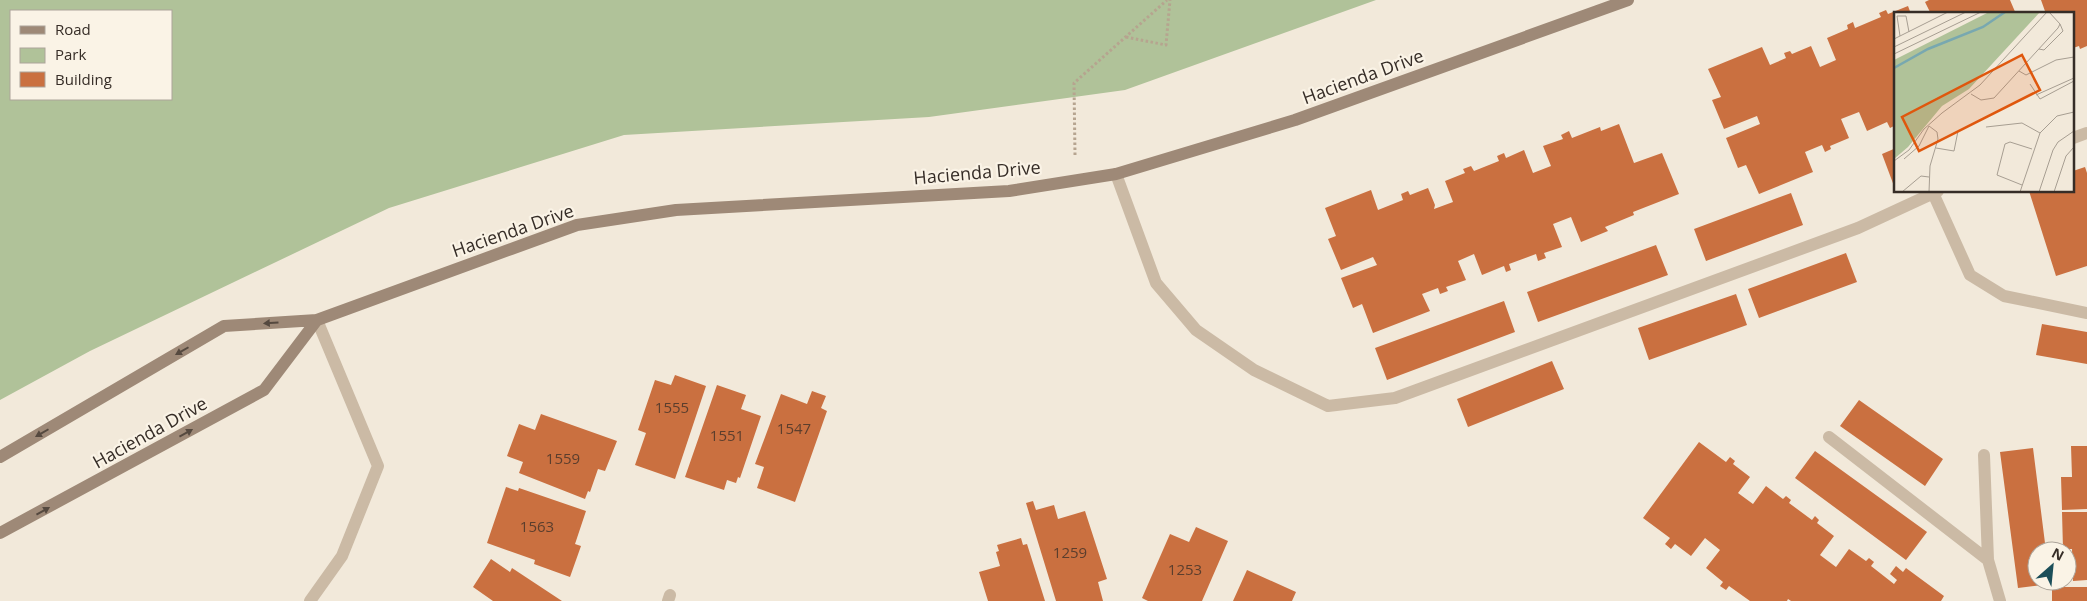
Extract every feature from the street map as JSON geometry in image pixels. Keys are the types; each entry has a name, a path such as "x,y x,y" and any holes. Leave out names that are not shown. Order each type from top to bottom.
{"main road":[{"name":"Hacienda Drive","path":"0,457 224,326 318,320 577,225 676,210 1010,191 1116,174 1295,120 1628,0"},
{"name":"Hacienda Drive","path":"0,533 264,390 318,320"}],"street":[{"path":"2074,138 2087,133"},
{"path":"1116,174 1156,283 1196,330 1254,370 1328,406 1395,398 1858,228 1935,192 1970,275 2004,296 2087,313"},
{"path":"310,601 342,556 378,466 318,320"},
{"path":"1829,437 1988,560"},
{"path":"1984,455 1988,560 2000,601"}],"path":[{"path":"1075,181 1074,83 1168,0"},
{"path":"1126,37 1166,45 1168,0"}],"green space":[{"path":"0,0 1376,0 1125,90 929,117 624,135 389,208 90,351 0,400"}],"building":[{"path":"1929,0 2010,0 2015,12 1930,12 1925,2"},
{"path":"2041,0 2087,0 2087,46 2080,49 2079,46 2074,48 2074,12 2045,12"},
{"path":"1908,6 1910,12 1894,12 1894,126 1890,128 1887,122 1867,131 1859,112 1841,119 1849,138 1830,146 1831,149 1825,152 1822,145 1805,152 1813,172 1759,194 1746,165 1738,168 1726,138 1760,124 1757,116 1724,129 1712,100 1721,97 1708,69 1762,47 1770,65 1786,58 1784,53 1790,51 1792,54 1811,46 1820,67 1836,60 1827,38 1848,29 1847,25 1853,22 1855,28 1881,17 1879,13 1886,10 1888,14"},
{"path":"1619,124 1634,163 1662,153 1679,194 1633,212 1634,215 1605,227 1608,231 1581,242 1571,217 1553,224 1562,247 1544,253 1546,258 1538,261 1536,254 1509,264 1511,270 1506,272 1504,266 1482,275 1474,254 1458,261 1466,280 1446,287 1448,291 1440,294 1438,288 1422,294 1430,311 1373,333 1362,304 1353,308 1341,278 1377,265 1373,257 1341,270 1328,239 1336,236 1325,208 1371,190 1378,210 1403,200 1401,194 1408,191 1410,195 1428,188 1435,205 1434,209 1453,202 1445,181 1465,173 1463,169 1471,166 1474,171 1499,161 1497,156 1504,153 1506,158 1524,150 1533,173 1551,166 1543,146 1563,139 1561,135 1569,131 1572,138 1600,127 1601,131"},
{"path":"1894,149 1894,186 1882,154"},
{"path":"2085,167 2087,173 2087,266 2056,276 2029,192 2074,192 2074,171"},
{"path":"1791,193 1803,225 1706,261 1694,229"},
{"path":"1656,245 1668,275 1538,322 1527,292"},
{"path":"1846,253 1857,282 1759,318 1748,289"},
{"path":"1736,294 1747,325 1649,360 1638,328"},
{"path":"1504,301 1515,332 1387,380 1375,348"},
{"path":"2042,324 2087,332 2087,364 2036,355"},
{"path":"1552,361 1564,389 1468,427 1457,399"},
{"path":"675,375 706,386 675,479 635,465 646,433 638,430 655,380 671,385"},
{"path":"717,385 746,395 741,409 761,416 740,478 738,477 736,483 727,480 724,490 685,477"},
{"path":"812,391 826,396 821,408 827,411 795,502 757,488 764,467 755,464 781,394 807,404"},
{"path":"1859,400 1943,459 1925,486 1840,426"},
{"path":"541,414 617,441 605,471 598,469 590,492 588,491 585,499 519,473 523,462 507,456 519,424 535,430"},
{"path":"1699,442 1726,462 1730,457 1735,461 1733,464 1750,477 1738,493 1753,504 1766,486 1783,499 1786,496 1791,500 1789,503 1812,520 1815,516 1819,520 1817,523 1834,536 1820,555 1836,567 1849,549 1866,561 1869,558 1874,562 1871,566 1894,584 1897,580 1890,574 1896,566 1903,572 1906,568 1944,596 1941,601 1791,601 1788,599 1787,601 1750,601 1729,586 1726,590 1720,586 1723,582 1706,568 1720,550 1705,538 1691,556 1675,544 1671,549 1665,544 1670,538 1643,518"},
{"path":"2071,446 2087,446 2087,509 2062,510 2061,477 2072,477"},
{"path":"2033,448 2045,541 2027,541 2027,587 2018,588 2000,452"},
{"path":"1815,451 1927,532 1906,560 1795,478"},
{"path":"506,487 518,491 519,488 586,511 575,544 581,546 570,577 534,564 535,560 487,543"},
{"path":"1033,501 1036,510 1054,505 1058,519 1085,511 1107,579 1098,582 1103,601 1056,601 1026,503"},
{"path":"2062,512 2087,512 2087,580 2077,581 2077,541 2063,541"},
{"path":"1196,527 1228,541 1202,601 1148,601 1142,598 1170,534 1189,542"},
{"path":"1021,538 1023,545 1027,544 1045,601 988,601 979,572 1000,566 996,552 999,551 997,545"},
{"path":"491,559 510,572 512,568 562,601 493,601 473,587"},
{"path":"1247,570 1296,592 1292,601 1233,601"},
{"path":"2077,587 2087,587 2087,601 2052,601 2052,591 2077,591"}]}
